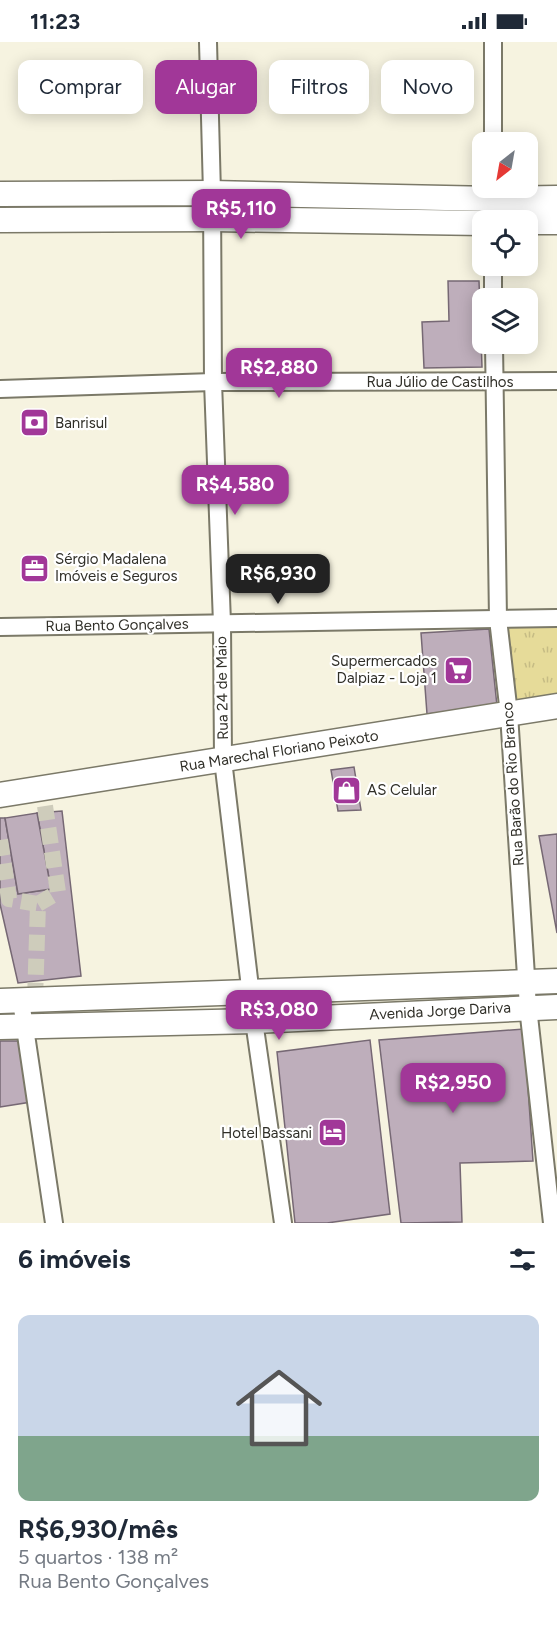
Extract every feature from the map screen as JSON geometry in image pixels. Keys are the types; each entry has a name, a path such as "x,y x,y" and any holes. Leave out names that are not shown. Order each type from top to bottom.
{"main road":[{"path":"0,194 212,193 493,202 557,198"},
{"path":"146,194 147,219"},
{"path":"352,196 352,221"},
{"path":"0,220 213,219 472,223"},
{"path":"538,222 557,222"},
{"name":"Rua Marechal Floriano Peixoto","path":"0,795 557,706"},
{"name":"Avenida Jorge Dariva","path":"10,1001 557,981"},
{"path":"389,987 392,1014"},
{"name":"Avenida Jorge Dariva","path":"0,1027 254,1021 557,1007"}],"street":[{"name":"Rua 24 de Maio","path":"208,42 213,219 213,382 222,623 223,760 254,1021 283,1223"},
{"path":"493,42 493,132"},
{"name":"Rua Barão do Rio Branco","path":"494,354 498,619 509,714 528,1007 552,1223"},
{"name":"Rua Júlio de Castilhos","path":"0,389 213,382 557,381"},
{"name":"Rua Bento Gonçalves","path":"0,627 557,618"},
{"path":"10,1001 25,1027 54,1223"}],"green space":[{"path":"557,625 557,699 516,706 506,626"}],"building":[{"path":"448,281 479,281 479,288 472,288 472,354 482,354 482,367 424,368 422,322 449,321"},
{"name":"Supermercados Dalpiaz - Loja 1","path":"489,629 497,706 427,714 421,633"},
{"name":"AS Celular","path":"354,767 361,810 338,811 331,770"},
{"path":"62,811 81,976 18,983 0,904 0,818 5,818 18,894 51,889 37,813"},
{"path":"37,813 51,889 18,894 5,818"},
{"path":"557,834 557,933 539,836"},
{"path":"524,1029 533,1161 460,1163 462,1222 401,1223 379,1040"},
{"name":"Hotel Bassani","path":"370,1040 390,1214 327,1223 295,1223 277,1052"},
{"path":"0,1041 24,1041 31,1102 0,1107"}],"tunnel":[{"path":"38,904 58,892 45,806"},
{"path":"0,840 9,899 38,904 35,1000"}],"place":[{"name":"Banrisul","path":"34,423"},
{"name":"Sérgio Madalena Imóveis e Seguros","path":"34,568"},
{"name":"Supermercados Dalpiaz - Loja 1","path":"458,670"},
{"name":"AS Celular","path":"346,790"},
{"name":"Hotel Bassani","path":"333,1133"}]}
